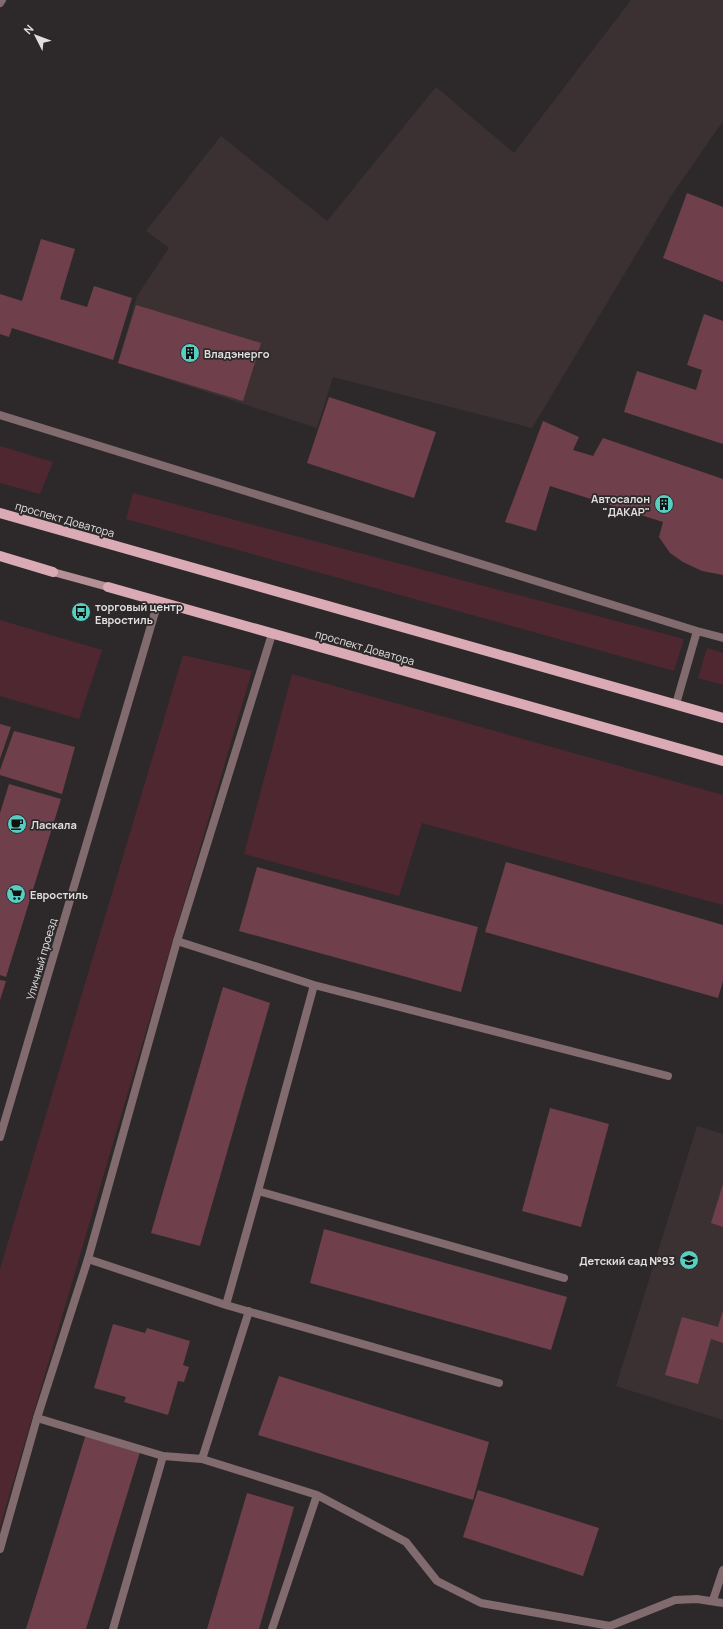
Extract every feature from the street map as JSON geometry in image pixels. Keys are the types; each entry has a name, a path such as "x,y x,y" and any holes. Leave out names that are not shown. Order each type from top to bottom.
{"main road":[{"name":"проспект Доватора","path":"0,513 723,718"},
{"name":"проспект Доватора","path":"0,556 723,761"}],"street":[{"path":"0,415 723,638"},
{"name":"Уличный проезд","path":"0,1133 158,602"},
{"path":"676,704 697,631"},
{"path":"0,1549 37,1418 88,1259 177,941 272,634"},
{"path":"177,941 314,985 668,1076"},
{"path":"226,1305 314,985"},
{"path":"258,1191 564,1278"},
{"path":"88,1259 226,1305 499,1383"},
{"path":"202,1459 249,1311"},
{"path":"37,1418 163,1456 202,1459 317,1495 406,1542 437,1581 481,1603 610,1628 675,1600 697,1599 713,1600 723,1603"},
{"path":"113,1629 163,1456"},
{"path":"272,1629 317,1495"},
{"path":"713,1600 723,1570"}],"shaded area":[{"path":"631,0 723,0 723,121 671,196 532,428 333,377 317,428 118,363 137,296 169,248 146,231 221,136 327,221 436,87 514,153"},
{"path":"0,446 53,462 40,494 0,483"},
{"path":"133,493 684,639 674,671 126,519"},
{"path":"0,620 102,650 79,719 0,696"},
{"path":"707,648 723,653 723,685 698,678"},
{"path":"183,655 252,671 0,1527 0,1269"},
{"path":"292,674 723,795 723,905 422,823 399,896 244,854"},
{"name":"Детский сад №93","path":"697,1126 723,1134 723,1420 616,1386"}],"building":[{"path":"687,193 723,207 723,282 663,258"},
{"path":"41,239 75,249 60,299 87,307 94,286 132,298 113,360 12,328 9,337 0,334 0,294 22,301"},
{"name":"Владэнерго","path":"136,305 261,343 243,401 118,363"},
{"path":"704,314 723,321 723,444 624,412 637,371 696,390 702,370 687,365"},
{"path":"329,397 436,432 414,498 307,463"},
{"name":"Автосалон \"ДАКАР\"","path":"543,421 579,437 573,450 593,456 603,438 723,479 723,575 702,571 683,562 670,553 659,537 663,522 550,486 536,531 505,522"},
{"path":"0,724 11,727 0,759"},
{"path":"14,731 75,747 62,794 0,775 0,770"},
{"name":"Евростиль","path":"9,784 61,799 6,977 0,975 0,813"},
{"path":"506,862 723,925 723,981 718,998 485,932"},
{"path":"257,867 478,927 461,992 239,931"},
{"path":"0,980 6,981 0,1000"},
{"path":"223,987 270,1003 200,1246 151,1233"},
{"path":"550,1108 609,1124 581,1227 522,1211"},
{"path":"723,1184 723,1227 711,1223"},
{"path":"324,1229 567,1297 551,1350 310,1283"},
{"path":"723,1310 723,1343 711,1339 698,1384 665,1375 682,1317 718,1327"},
{"path":"113,1324 145,1333 147,1328 190,1341 183,1365 189,1367 184,1382 178,1381 168,1415 124,1402 126,1397 94,1388"},
{"path":"279,1376 489,1442 473,1500 258,1435"},
{"path":"86,1434 140,1452 86,1629 26,1629"},
{"path":"478,1490 599,1528 583,1576 463,1537"},
{"path":"247,1493 294,1507 259,1629 207,1629"}],"place":[{"name":"Владэнерго","path":"190,353"},
{"name":"Автосалон \"ДАКАР\"","path":"664,504"},
{"name":"торговый центр Евростиль","path":"81,612"},
{"name":"Ласкала","path":"17,824"},
{"name":"Евростиль","path":"16,894"},
{"name":"Детский сад №93","path":"689,1260"}]}
